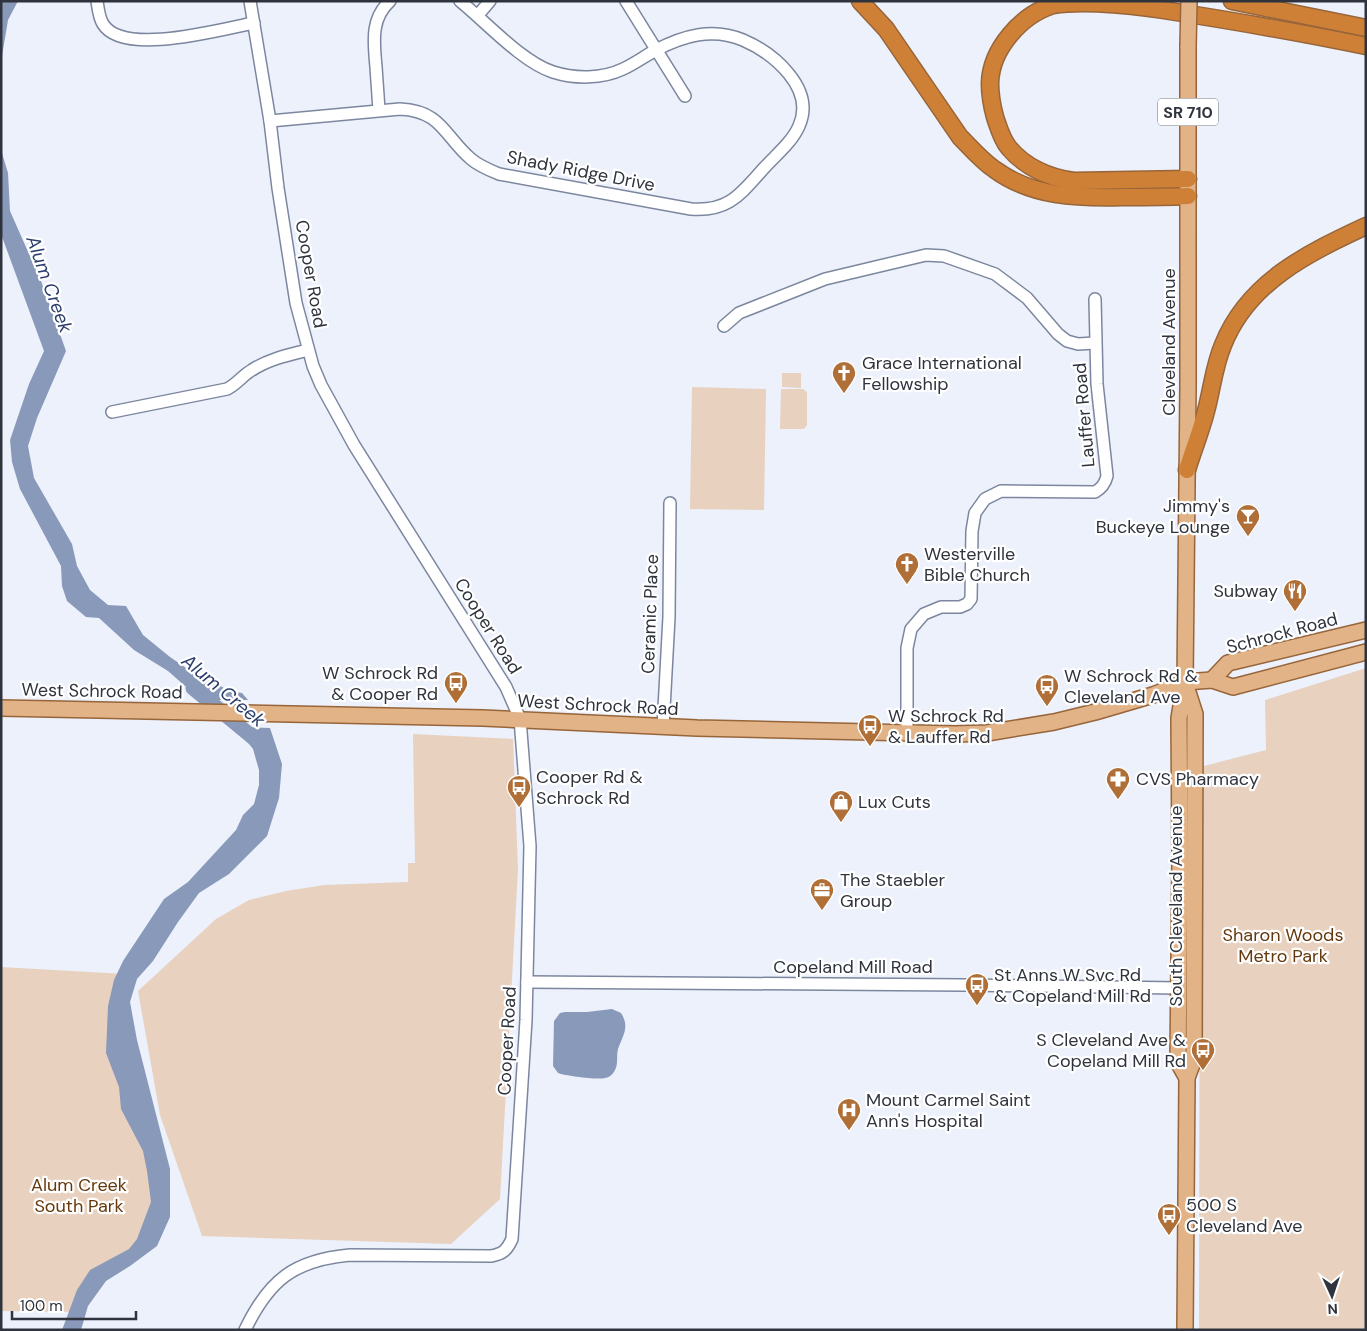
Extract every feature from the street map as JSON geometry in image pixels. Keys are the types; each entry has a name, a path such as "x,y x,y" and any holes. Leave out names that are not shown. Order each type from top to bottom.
{"highway":[{"path":"860,1 886,28 960,137 981,158 1005,176 1038,191 1061,196 1088,198 1188,196"},
{"path":"1232,1 1366,28"},
{"path":"1188,179 1074,181 1043,174 1022,160 1008,146 998,126 990,82 1001,48 1024,19 1039,10 1055,4 1096,2 1135,5 1266,26 1366,46"},
{"path":"1187,470 1206,411 1213,375 1223,344 1239,316 1267,282 1293,263 1319,248 1366,226"}],"main road":[{"name":"Cleveland Avenue","path":"1185,682 1189,1"},
{"name":"Schrock Road","path":"1212,680 1228,663 1366,630"},
{"path":"1185,682 1212,680 1232,688 1366,652"},
{"name":"West Schrock Road","path":"1,708 520,719 663,727 807,732 987,733 1054,722 1145,697 1185,682"},
{"name":"South Cleveland Avenue","path":"1185,682 1179,718 1178,1062 1186,1078"},
{"name":"South Cleveland Avenue","path":"1185,682 1194,714 1196,788 1194,1059 1186,1078 1185,1330"}],"street":[{"path":"97,1 102,24 117,35 126,38 181,38 254,22"},
{"name":"Cooper Road","path":"245,1330 267,1292 283,1277 304,1265 326,1257 350,1255 491,1256 501,1254 508,1248 512,1239 527,982 530,846 520,719 506,687 341,423 321,385 308,350 296,303 278,188 270,120 250,1"},
{"path":"379,110 373,35 382,8 390,1"},
{"name":"Shady Ridge Drive","path":"270,120 379,110 400,109 420,111 438,122 471,159 499,174 691,209 716,208 730,202 791,140 802,116 799,90 790,76 763,51 742,40 715,34 687,36 656,50 623,69 609,74 581,77 566,75 552,72 539,66 460,1"},
{"path":"478,15 490,1"},
{"path":"626,1 684,96"},
{"path":"724,326 739,313 825,279 926,255 944,256 995,274 1027,298 1058,334 1067,341 1078,344 1095,343"},
{"name":"Lauffer Road","path":"906,733 907,648 911,629 924,614 941,607 960,607 970,599 972,530 975,513 985,499 1001,491 1094,492 1105,483 1107,476 1095,343 1095,299"},
{"path":"112,412 227,389 261,365 308,350"},
{"name":"Ceramic Place","path":"663,727 669,617 670,503"},
{"name":"Copeland Mill Road","path":"527,982 1179,988"}],"green space":[{"path":"782,373 801,373 801,388 782,387"},
{"path":"692,387 766,389 764,510 690,509"},
{"path":"781,389 803,389 807,392 807,425 804,429 780,429"},
{"name":"Sharon Woods Metro Park","path":"1366,668 1366,1330 1199,1330 1200,767 1266,750 1265,700"},
{"path":"413,734 513,739 518,869 500,1199 451,1244 202,1236 160,1115 138,991 216,919 249,900 286,891 324,885 408,882 408,863 415,863"},
{"name":"Alum Creek South Park","path":"1,967 125,974 160,1205 144,1249 98,1278 78,1312 1,1311"}],"water":[{"path":"1,1 18,1 8,20 1,62"},
{"path":"1,150 8,173 10,211 41,281 66,351 37,418 28,446 34,478 72,544 77,566 90,590 108,605 126,606 143,635 170,657 192,672 229,691 242,693 248,700 201,700 168,671 134,650 99,618 86,617 67,601 62,586 61,566 20,489 12,462 10,440 29,384 44,351 1,234"},
{"path":"236,727 270,728 282,764 279,798 267,836 229,874 199,893 153,961 137,979 130,1002 137,1040 170,1169 170,1217 157,1246 106,1281 88,1306 81,1330 62,1330 77,1290 90,1270 129,1249 137,1239 151,1202 143,1151 121,1109 119,1087 106,1053 108,1006 114,980 123,961 164,899 188,882 236,830 243,815 254,804 259,785 259,770 253,749"},
{"path":"612,1009 621,1013 625,1023 624,1035 618,1049 616,1069 613,1073 606,1078 596,1078 558,1073 553,1066 554,1021 560,1013"}],"waterway":[{"name":"Alum Creek","path":"193,688 256,740"}],"place":[{"name":"Grace International Fellowship","path":"844,394"},
{"name":"Jimmy's Buckeye Lounge","path":"1248,537"},
{"name":"Westerville Bible Church","path":"907,585"},
{"name":"Subway","path":"1295,612"},
{"name":"W Schrock Rd & Cooper Rd","path":"456,704"},
{"name":"W Schrock Rd & Cleveland Ave","path":"1047,707"},
{"name":"W Schrock Rd & Lauffer Rd","path":"870,747"},
{"name":"CVS Pharmacy","path":"1118,800"},
{"name":"Cooper Rd & Schrock Rd","path":"519,808"},
{"name":"Lux Cuts","path":"841,823"},
{"name":"The Staebler Group","path":"822,911"},
{"name":"St Anns W Svc Rd & Copeland Mill Rd","path":"977,1006"},
{"name":"S Cleveland Ave & Copeland Mill Rd","path":"1203,1071"},
{"name":"Mount Carmel Saint Ann's Hospital","path":"849,1131"},
{"name":"500 S Cleveland Ave","path":"1169,1236"}]}
